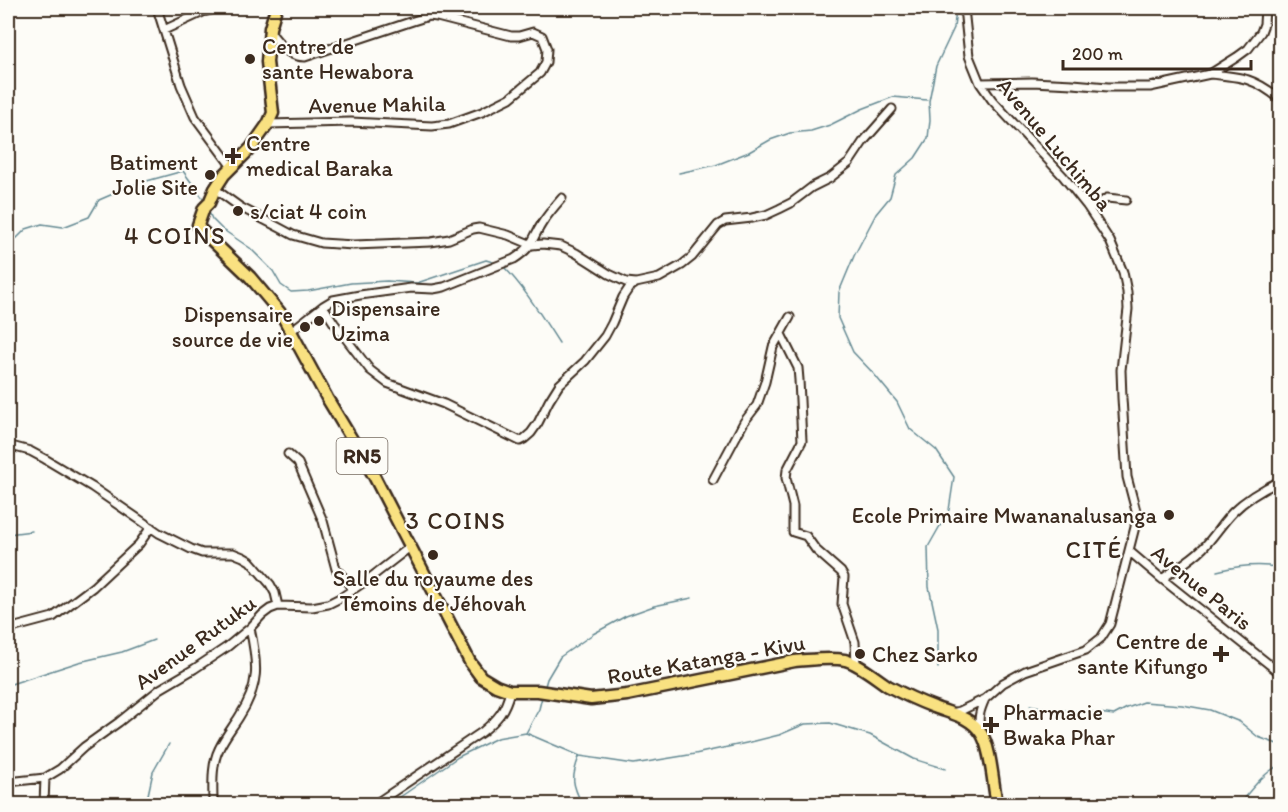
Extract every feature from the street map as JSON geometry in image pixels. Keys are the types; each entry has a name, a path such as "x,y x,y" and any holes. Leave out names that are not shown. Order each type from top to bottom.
{"highway":[{"path":"268,124 273,113 267,62 270,32 276,8"},
{"name":"Route Katanga - Kivu","path":"268,124 214,189 198,225 261,289 282,315 327,398 374,476 470,662 481,677 510,691 538,691 591,699 637,693 795,661 834,659 847,660 856,664 908,696 952,713"},
{"name":"RN5","path":"952,713 965,718 982,734"},
{"path":"982,734 992,774 996,804"}],"street":[{"path":"157,8 181,85 195,117 232,167"},
{"path":"164,30 203,12 220,8"},
{"name":"Avenue Luchimba","path":"952,713 985,699 1004,683 1024,671 1086,650 1101,638 1110,624 1135,527 1136,511 1127,477 1122,398 1121,370 1128,309 1122,272 1110,241 1087,206 1055,167 992,100 980,83 969,56 964,8"},
{"path":"1210,74 1248,48 1261,32 1265,8"},
{"name":"Avenue Mahila","path":"268,124 351,122 432,126 449,124 482,112 510,98 540,73 546,62 547,49 542,36 533,32 511,36 429,16 305,57 296,57 288,52 270,32"},
{"path":"980,83 1032,82 1150,87 1210,74 1251,80 1281,99"},
{"path":"214,189 240,207 287,232 321,243 354,245 431,242 449,239 479,228 508,235 532,245 543,243 561,246 609,274 626,282 636,283 659,278 682,265 692,257 718,225 725,221 766,215 791,203 812,187 830,178 849,163 863,142 892,109"},
{"path":"291,331 333,300 411,288 444,287 507,262 524,253 532,245 539,227 562,198"},
{"path":"1087,206 1096,206 1107,198 1126,200"},
{"path":"323,306 370,370 387,383 444,404 520,441 524,440 538,423 559,385 595,350 612,323 628,288 636,283"},
{"path":"714,480 744,422 757,405 773,346 790,317"},
{"path":"781,334 798,368 800,380 802,441 787,470 786,478 793,506 793,530 806,536 816,550 841,572 844,578 842,604 855,642 856,664"},
{"path":"8,448 15,447 30,451 45,459 179,544 202,553 233,553 243,557 270,584 278,606"},
{"path":"288,454 298,463 323,521 336,569 352,589"},
{"path":"1162,579 1203,548 1240,505 1250,497 1281,481"},
{"path":"8,629 53,617 93,587 139,543 151,527"},
{"name":"Avenue Rutuku","path":"8,782 45,778 60,769 84,747 160,690 227,647 270,609 278,606 312,608 328,604 342,597 410,547"},
{"name":"Avenue Paris","path":"1129,551 1281,673"},
{"path":"213,804 215,762 219,750 240,716 254,687 256,664 250,628"},
{"path":"375,804 482,732 503,711 510,691"},
{"path":"982,734 979,714 985,699"},
{"path":"44,804 45,778"}],"waterway":[{"path":"938,668 938,629 929,587 928,547 949,510 954,477 936,450 910,429 897,402 853,352 838,318 839,292 854,256 876,214 890,197 896,175 915,158 928,138 929,101 936,66 954,28 956,8"},
{"path":"1016,8 1039,8"},
{"path":"679,173 716,165 790,133 811,131 830,125 893,97 927,100"},
{"path":"8,242 17,238 26,229 42,224 63,227 89,217 99,200 136,184 183,171 204,200"},
{"path":"208,210 212,219 222,229 250,248 273,271 281,285 291,292 351,283 387,281 417,283 486,260 496,263"},
{"path":"503,266 526,293 559,343"},
{"path":"8,534 32,531"},
{"path":"1217,571 1248,566 1280,568"},
{"path":"545,686 560,657 593,634 626,616 654,606 692,598"},
{"path":"8,685 79,662 122,652 154,640"},
{"path":"526,733 539,709 542,697"},
{"path":"1030,705 1114,715 1144,702 1182,705 1210,710 1240,722 1258,737 1280,745"},
{"path":"390,804 458,757 497,738 526,733 580,756 634,764 751,742 779,735 805,724 830,723 870,735 914,759 946,769"},
{"path":"146,804 153,772 169,744"},
{"path":"579,757 574,781 582,804"},
{"path":"1239,804 1263,777 1280,765"}],"place":[{"name":"Centre de sante Hewabora","path":"250,59"},
{"name":"Centre medical Baraka","path":"233,156"},
{"name":"Batiment Jolie Site","path":"210,175"},
{"name":"s/ciat 4 coin","path":"238,211"},
{"name":"Dispensaire Uzima","path":"319,321"},
{"name":"Dispensaire source de vie","path":"305,327"},
{"name":"Ecole Primaire Mwananalusanga","path":"1169,515"},
{"name":"Salle du royaume des Témoins de Jéhovah","path":"433,555"},
{"name":"Chez Sarko","path":"860,654"},
{"name":"Centre de sante Kifungo","path":"1221,654"},
{"name":"Pharmacie Bwaka Phar","path":"991,725"}],"district":[{"name":"4 COINS","path":"175,236"},
{"name":"3 COINS","path":"456,521"},
{"name":"CITÉ","path":"1094,550"}]}
